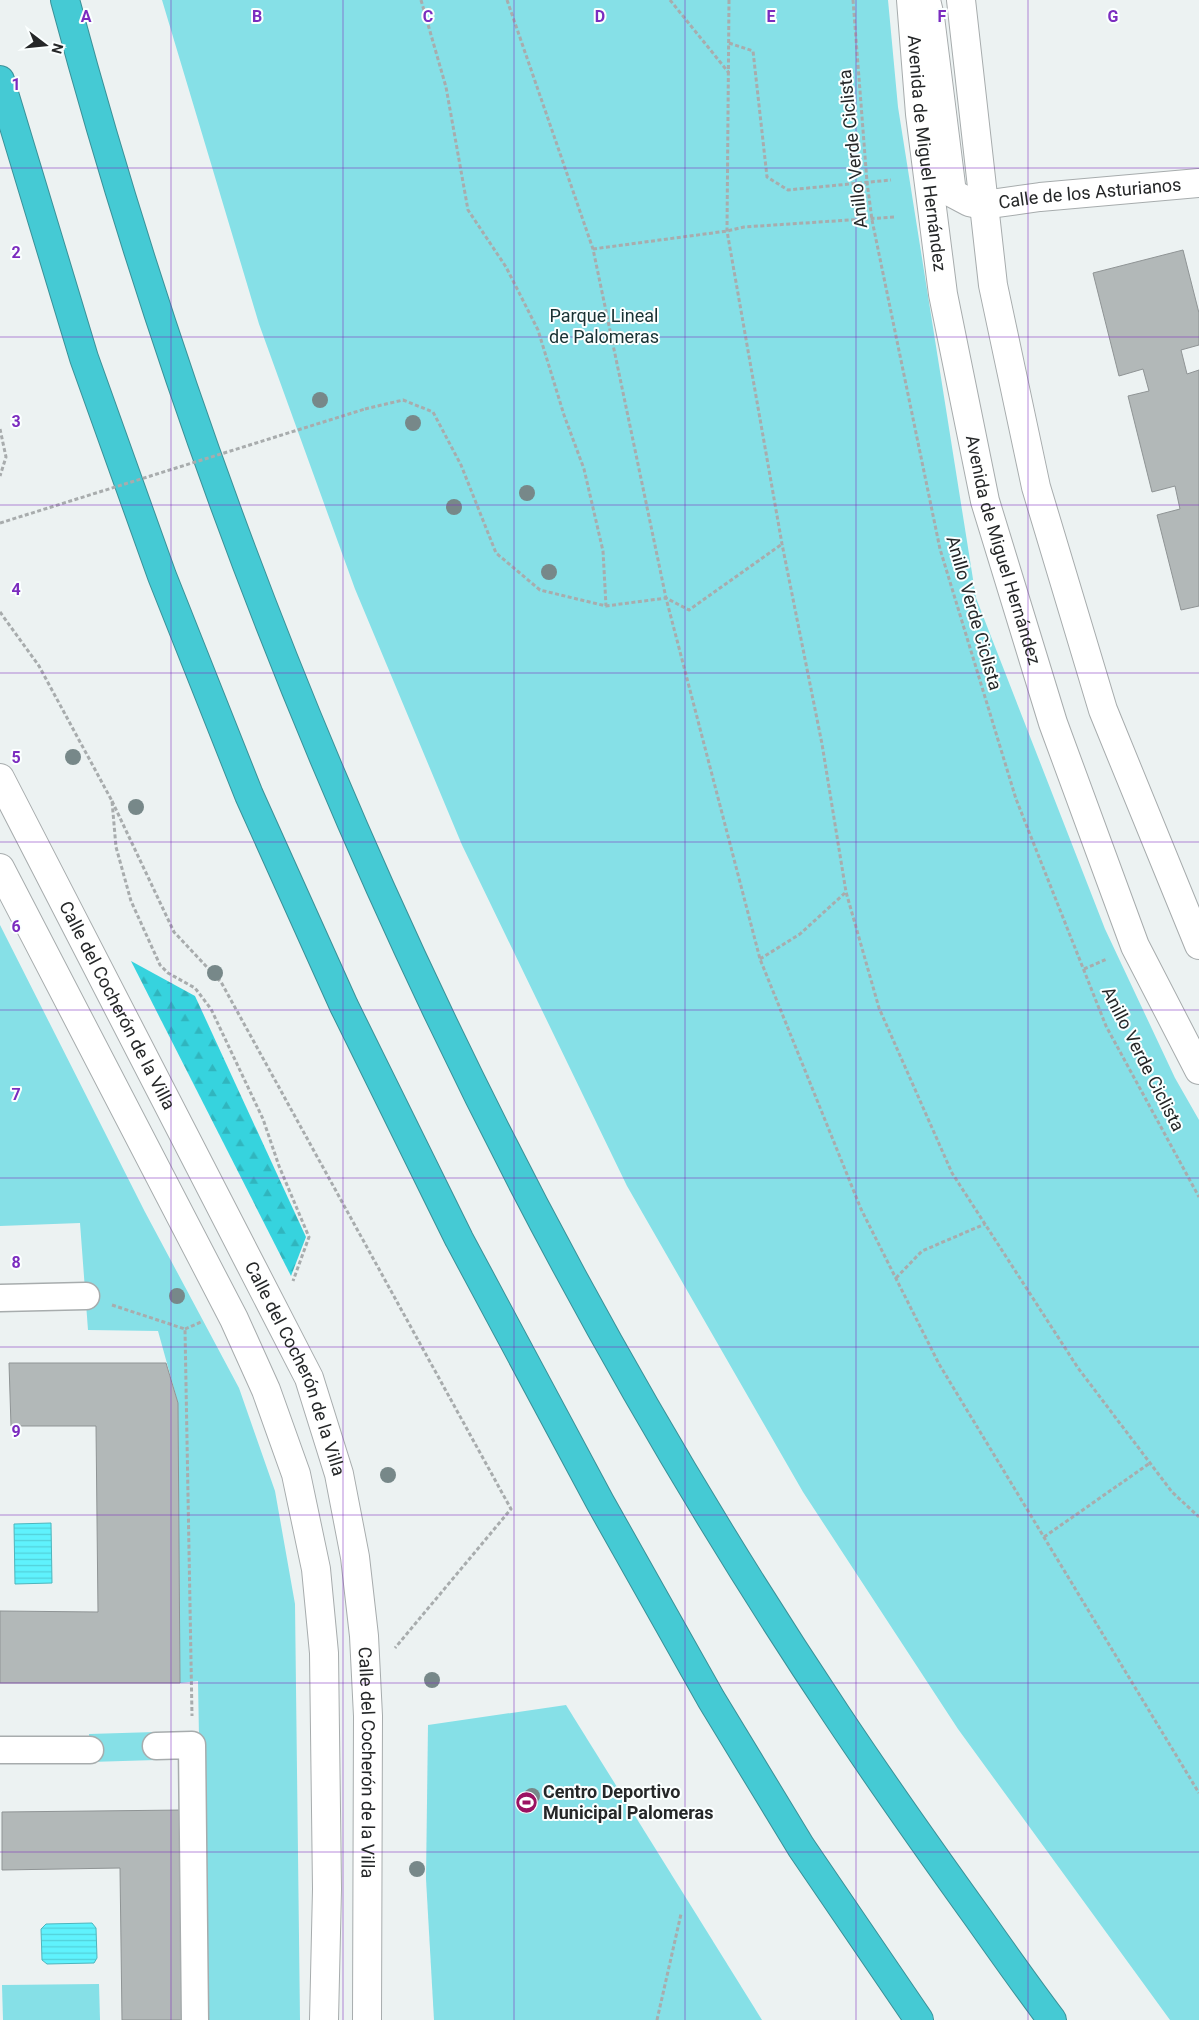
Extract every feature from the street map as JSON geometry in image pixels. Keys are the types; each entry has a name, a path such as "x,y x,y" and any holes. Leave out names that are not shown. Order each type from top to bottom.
{"highway":[{"path":"65,0 90,94 151,296 217,487 297,694 395,925 514,1168 655,1424 786,1639 894,1800 1052,2020"},
{"path":"0,80 84,358 162,576 249,795 344,1006 459,1239 600,1502 711,1698 791,1830 920,2020"}],"street":[{"name":"Avenida de Miguel Hernández","path":"911,0 920,114 943,294 985,501 1053,723 1135,946 1199,1070"},
{"name":"Avenida de Miguel Hernández","path":"926,0 930,17 952,193 969,202 983,205"},
{"path":"961,0 993,285 1036,487 1103,710 1199,945"},
{"name":"Calle de los Asturianos","path":"983,205 1199,183"},
{"name":"Calle del Cocherón de la Villa","path":"0,778 309,1378 339,1474 355,1558 364,1644 368,1716 367,2020"},
{"name":"Calle del Cocherón de la Villa","path":"0,868 234,1319 266,1390 296,1474 316,1569 324,1653 327,1888 324,2020"},
{"path":"0,1298 86,1296"},
{"path":"156,1746 192,1745 195,2020"},
{"path":"0,1750 90,1750"}],"path":[{"path":"421,0 446,87 468,210 506,267 538,330 564,415 584,469 603,551 606,606"},
{"path":"507,0 593,248 666,598 760,959 861,1209 939,1364 1199,1793"},
{"path":"670,0 729,74"},
{"path":"729,0 727,231 782,544 822,744 846,892 879,1008 952,1173 1078,1368 1172,1492 1199,1517"},
{"name":"Anillo Verde Ciclista","path":"854,0 867,182 872,220 940,549 1016,799 1106,1026 1199,1197"},
{"path":"729,43 753,51 766,177 788,190 891,180"},
{"path":"593,248 727,231 744,227 895,217"},
{"path":"0,524 365,409 403,400 433,412 461,465 496,552 540,590 606,606 666,598 689,610 782,544"},
{"path":"0,429 6,457 0,476"},
{"path":"0,612 39,666 112,801 174,932 221,982 511,1509 389,1656"},
{"path":"112,801 116,847 131,901 160,965 168,973 195,988 211,1009 263,1119 279,1166 309,1237 290,1290"},
{"path":"760,959 800,934 846,892"},
{"path":"1084,969 1108,958"},
{"path":"896,1278 922,1252 986,1224"},
{"path":"86,1296 185,1329 202,1322"},
{"path":"185,1329 192,1745"},
{"path":"1044,1537 1150,1462"},
{"path":"657,2020 681,1914"}],"green space":[{"name":"Parque Lineal de Palomeras","path":"162,0 888,0 898,107 976,598 1105,929 1175,1078 1199,1120 1199,2020 1170,2020 958,1729 803,1492 627,1186 462,845 355,589 259,324"},
{"path":"0,925 145,1212 239,1388 275,1491 295,1604 300,2020 204,2020 198,1681 180,1683 178,1403 158,1331 88,1330 80,1223 0,1226"},
{"path":"131,961 195,996 306,1237 291,1276"},
{"name":"Centro Deportivo Municipal Palomeras","path":"566,1705 762,2020 434,2020 426,1879 428,1725"},
{"path":"155,1732 156,1760 90,1762 89,1734"},
{"path":"99,1984 100,2020 3,2020 2,1985"}],"shaded area":[{"path":"51,1523 52,1583 15,1584 14,1524"},
{"path":"92,1923 96,1928 97,1958 94,1963 47,1964 42,1960 41,1929 46,1924"}],"building":[{"path":"1183,250 1199,313 1199,345 1181,350 1187,374 1199,370 1199,606 1181,610 1157,515 1180,509 1175,486 1152,492 1128,396 1149,391 1143,369 1119,376 1093,273"},
{"path":"9,1363 166,1363 178,1403 180,1683 0,1683 0,1611 98,1612 96,1426 11,1426"},
{"path":"183,1810 187,2020 122,2020 120,1868 2,1870 2,1812"}],"place":[{"name":"Centro Deportivo Municipal Palomeras","path":"527,1802"}]}
